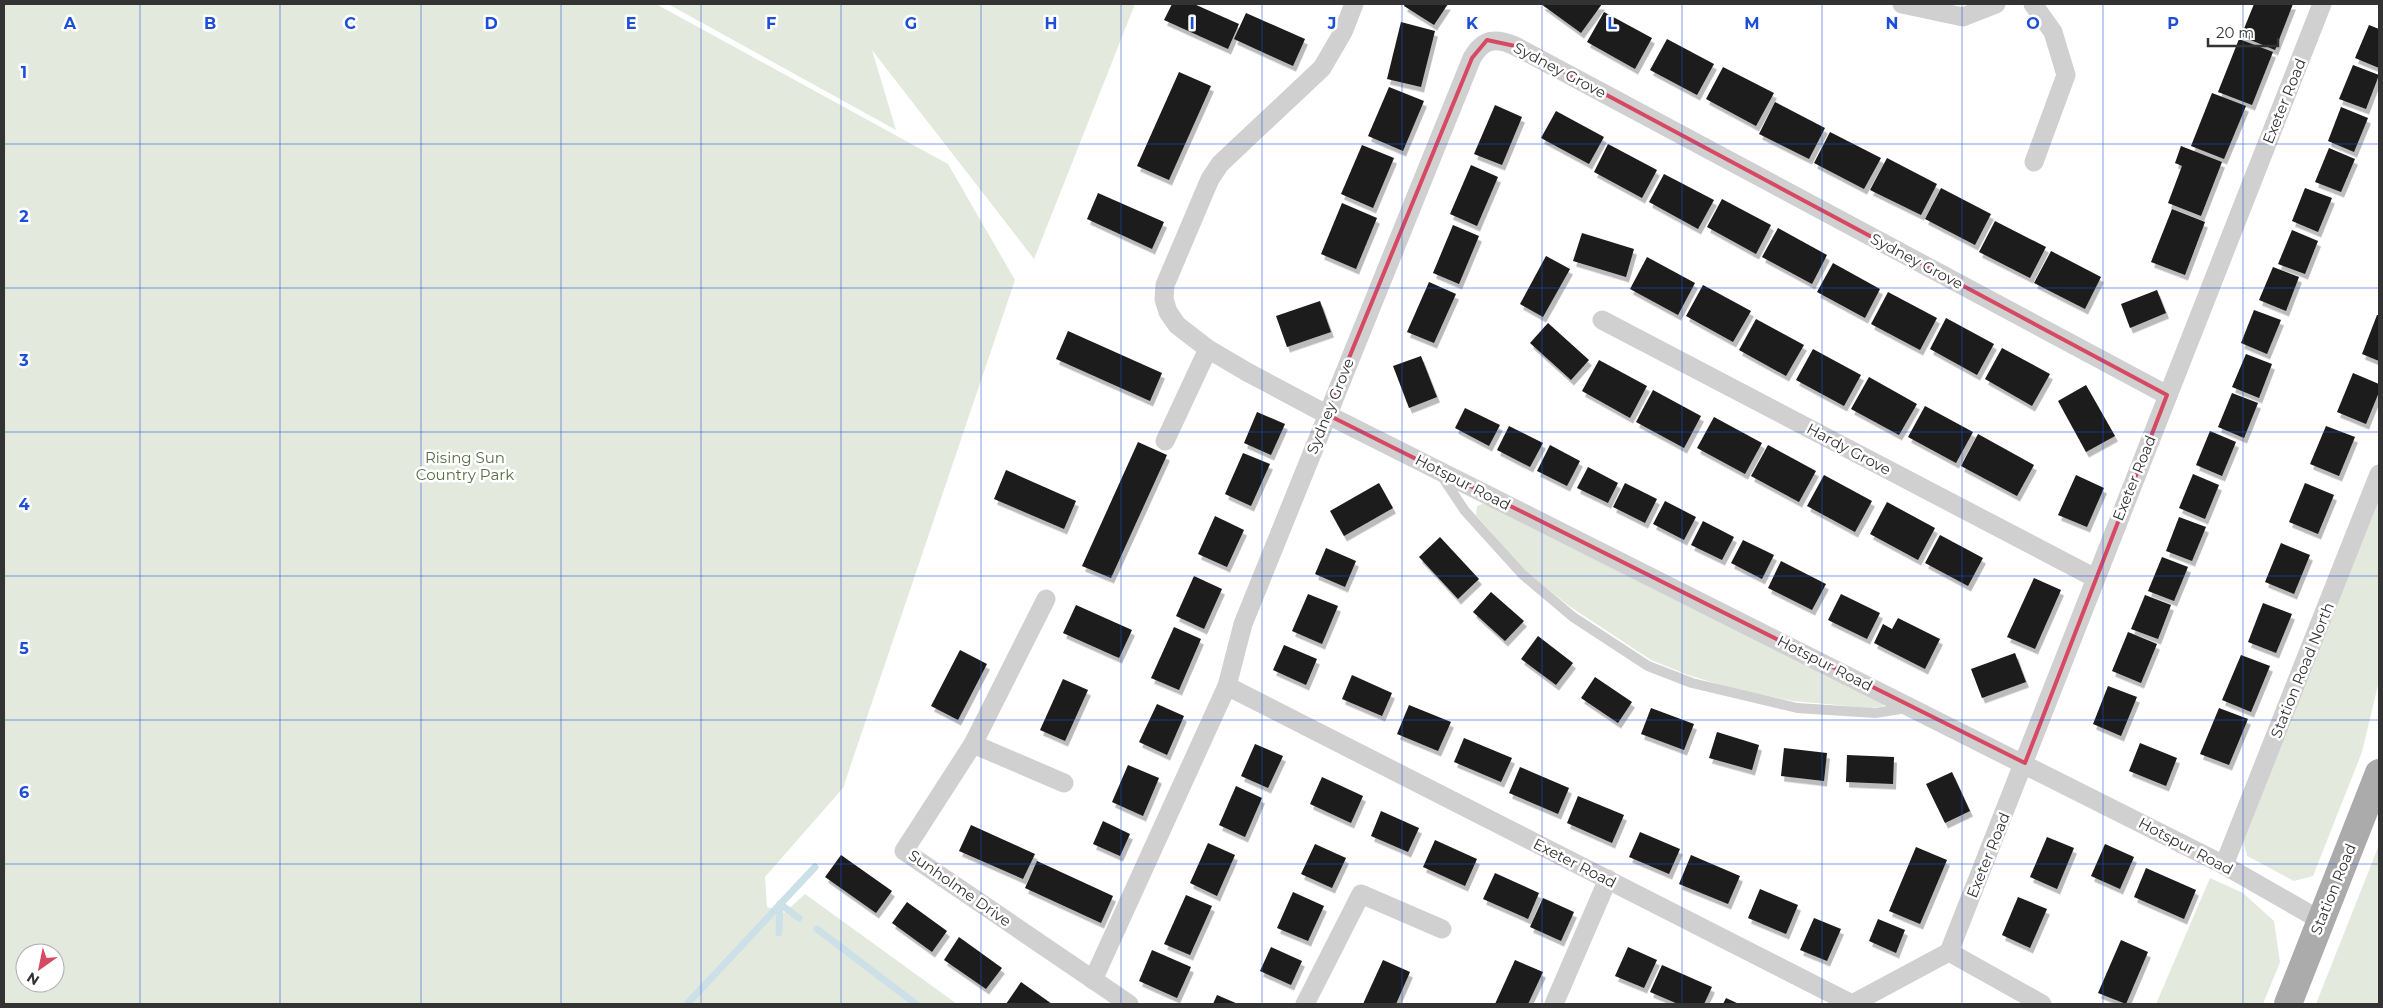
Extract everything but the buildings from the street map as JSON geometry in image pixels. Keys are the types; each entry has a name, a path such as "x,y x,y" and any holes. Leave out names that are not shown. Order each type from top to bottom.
{"main road":[{"name":"Station Road","path":"2288,1004 2379,773"}],"street":[{"name":"Hotspur Road","path":"1354,4 1343,32 1322,68 1220,164 1210,179 1173,262 1165,285 1164,299 1168,312 1177,325 1208,349 1326,414 2025,763 2224,865 2320,920"},
{"path":"1902,4 1963,17 1996,4"},
{"path":"2033,4 2053,32 2066,76 2034,162"},
{"name":"Exeter Road","path":"1227,686 1852,1004 1949,952 2025,763 2095,578 2322,4"},
{"name":"Sydney Grove","path":"1227,686 1243,624 1326,414 1472,58 1477,49 1487,40 1501,40 2167,395"},
{"name":"Hardy Grove","path":"1602,320 2095,578"},
{"path":"1165,441 1208,349"},
{"name":"Station Road North","path":"2224,865 2379,474"},
{"name":"Sunholme Drive","path":"1046,600 974,744 904,851 1129,1004"},
{"path":"1094,980 1227,686"},
{"path":"974,744 1064,783"},
{"path":"1554,1004 1608,879"},
{"path":"1306,1004 1361,894 1442,929"},
{"path":"1949,952 2042,1004"}],"lane":[{"path":"1437,469 1465,511 1522,574 1573,617 1648,666 1692,683 1797,708 1874,714 1913,708"}],"highlighted area":[{"path":"1487,40 1515,46 2167,395 2025,763 1326,414 1472,58"}],"green space":[{"name":"Rising Sun Country Park","path":"4,4 656,4 948,164 1015,280 843,788 765,877 767,907 784,913 805,894 957,1004 4,1004"},
{"path":"668,4 1135,4 1034,259 872,50 896,130"},
{"path":"2379,498 2379,681 2362,752 2313,876 2294,881 2247,856 2243,840"},
{"path":"1488,502 1881,700 1884,706 1870,708 1793,701 1734,689 1688,675 1651,660 1569,606 1525,571 1476,515 1477,506"},
{"path":"2379,845 2379,1004 2316,1004"},
{"path":"2210,878 2243,893 2274,921 2280,962 2263,1004 2156,1004"}],"waterway":[{"path":"687,1004 815,867"},
{"path":"780,904 799,918"},
{"path":"779,933 780,904"},
{"path":"817,929 916,1004"}]}
